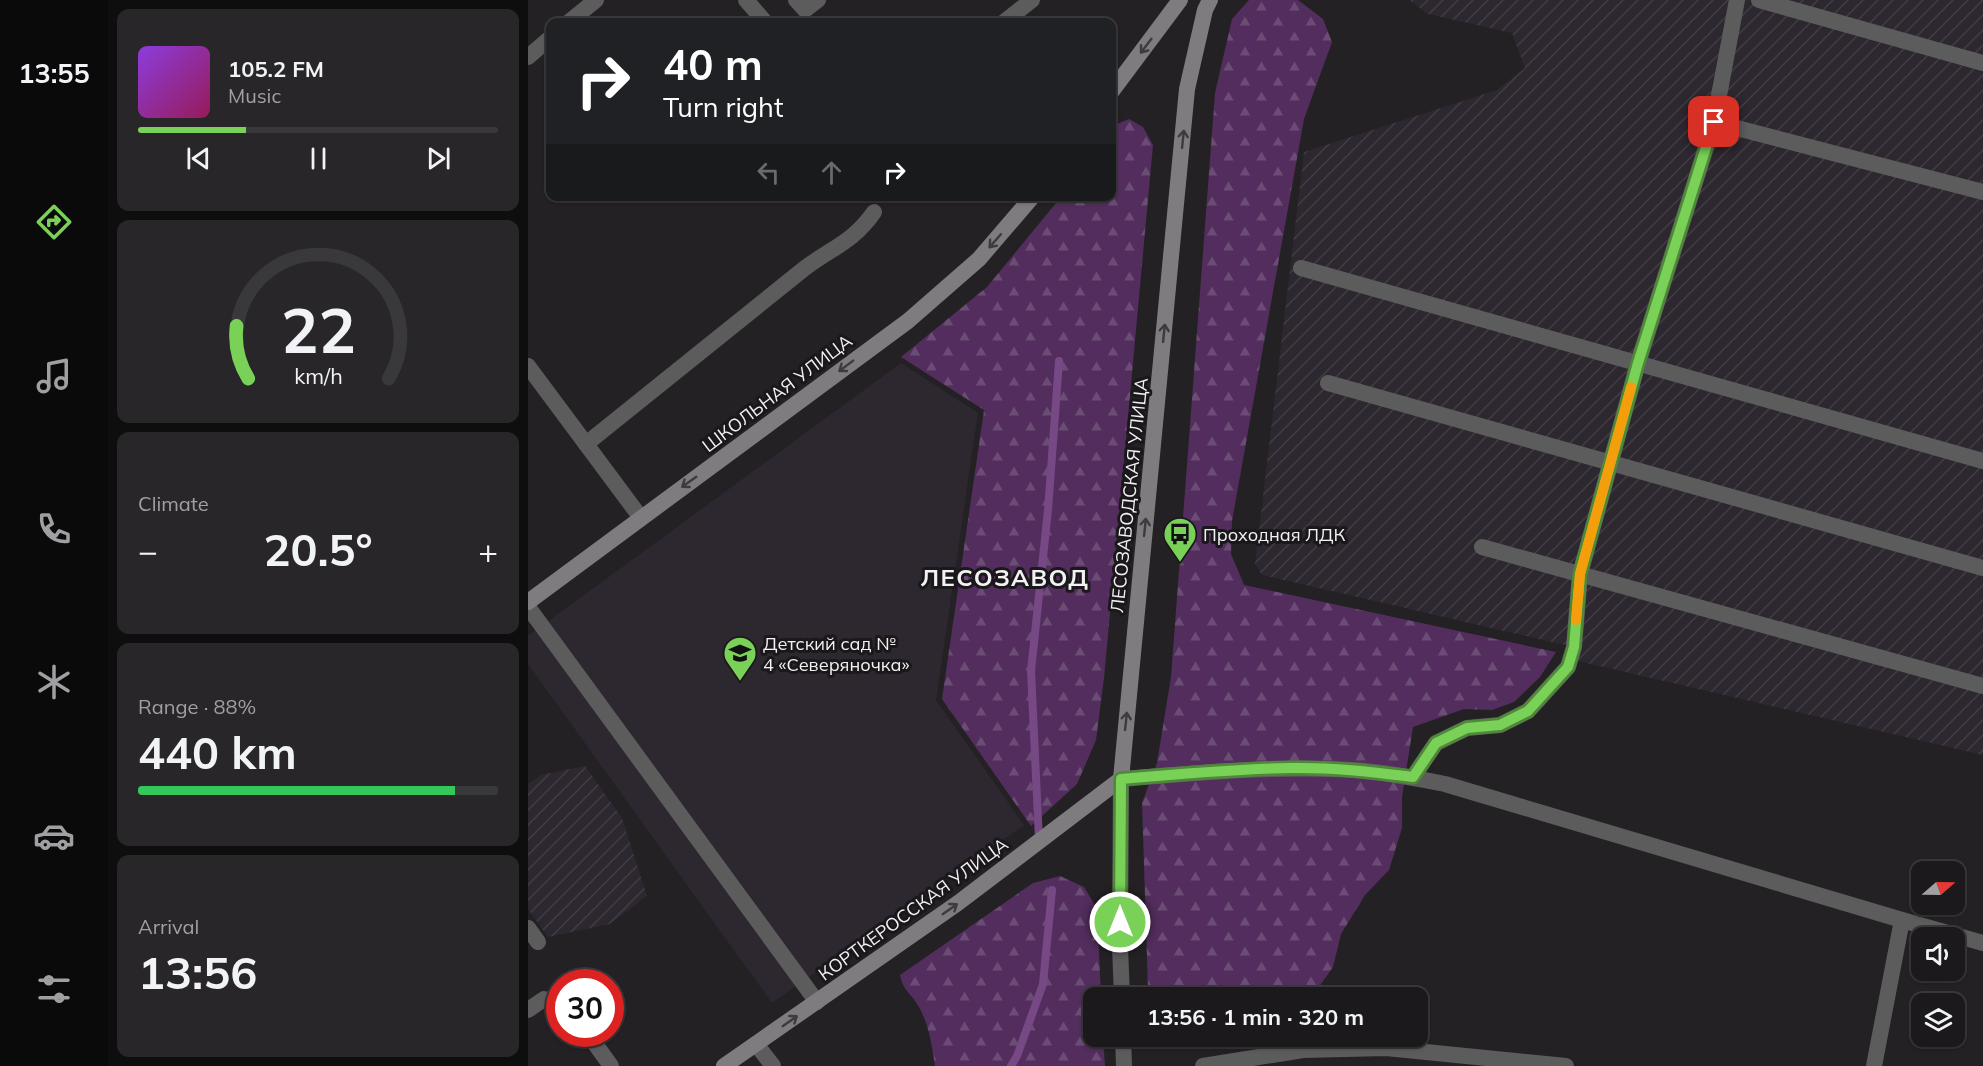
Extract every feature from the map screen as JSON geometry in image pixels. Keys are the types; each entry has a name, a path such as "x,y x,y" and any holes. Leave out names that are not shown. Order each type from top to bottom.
{"main road":[{"path":"1116,87 1180,0"},
{"name":"ЛЕСОЗАВОДСКАЯ УЛИЦА","path":"1121,779 1187,89 1205,10 1210,0"},
{"name":"ШКОЛЬНАЯ УЛИЦА","path":"528,602 908,321 979,259 1029,201"},
{"name":"КОРТКЕРОССКАЯ УЛИЦА","path":"724,1066 958,903 1121,779"}],"street":[{"path":"575,18 597,0"},
{"path":"746,0 762,18"},
{"path":"796,0 805,10 818,0"},
{"path":"1009,18 1032,0"},
{"path":"1413,777 1436,743 1467,728 1500,725 1528,711 1568,667 1574,647 1580,574 1638,363 1714,122 1737,0"},
{"path":"1760,0 1983,63"},
{"path":"528,57 546,41"},
{"path":"1714,122 1983,192"},
{"path":"586,444 805,268 851,238 874,212"},
{"path":"1301,268 1983,461"},
{"path":"528,366 641,518"},
{"path":"1328,383 1983,568"},
{"path":"1482,547 1983,686"},
{"path":"528,607 817,1002"},
{"path":"1121,779 1215,771 1291,768 1355,770 1413,777 1444,784 1983,943"},
{"name":"ЛЕСОЗАВОДСКАЯ УЛИЦА","path":"1121,779 1122,987"},
{"path":"1874,1066 1902,920"},
{"path":"528,928 538,942"},
{"path":"528,1010 546,999"},
{"path":"756,1044 773,1066"},
{"path":"597,1047 611,1066"},
{"path":"1124,1047 1124,1066"},
{"path":"1203,1066 1303,1050 1386,1048 1566,1066"}],"shaded area":[{"path":"1409,0 1983,0 1983,755 1578,661 1574,647 1262,575 1255,564 1304,152 1497,90 1525,68 1512,33 1428,14"},
{"name":"Детский сад № 4 «Северяночка»","path":"901,363 978,413 936,700 1024,825 772,1003 528,664 528,636"},
{"path":"585,766 622,818 647,896 610,924 548,937 528,909 528,784 541,775"}],"green space":[{"path":"1249,0 1298,0 1323,19 1332,42 1304,119 1232,521 1231,554 1244,585 1556,652 1540,677 1514,702 1492,710 1464,709 1413,727 1402,797 1402,828 1389,870 1365,895 1341,934 1333,967 1319,987 1148,987 1142,803 1157,763 1171,677 1215,93 1232,19"},
{"path":"1129,119 1143,127 1153,145 1104,678 1096,740 1077,784 1031,826 942,699 984,410 901,357 987,287 1058,201 1116,201 1116,124"},
{"path":"1060,876 1084,887 1097,909 1101,987 1083,987 1083,1047 1104,1047 1105,1066 935,1066 925,1021 916,1003 905,989 900,975 1033,883"}],"waterway":[{"path":"1039,840 1031,671 1048,510 1059,361"},
{"path":"1011,1066 1017,1056 1043,984 1052,890"}],"slow traffic":[{"path":"1576,620 1580,574 1631,387"}],"place":[{"name":"Проходная ЛДК","path":"1180,563"},
{"name":"Детский сад № 4 «Северяночка»","path":"740,682"}],"district":[{"name":"ЛЕСОЗАВОД","path":"1005,577"}],"route":[{"path":"1120,922 1121,779 1215,771 1291,768 1355,770 1413,777 1436,743 1467,728 1500,725 1528,711 1568,667 1574,647 1580,574 1638,363 1714,122"}]}
